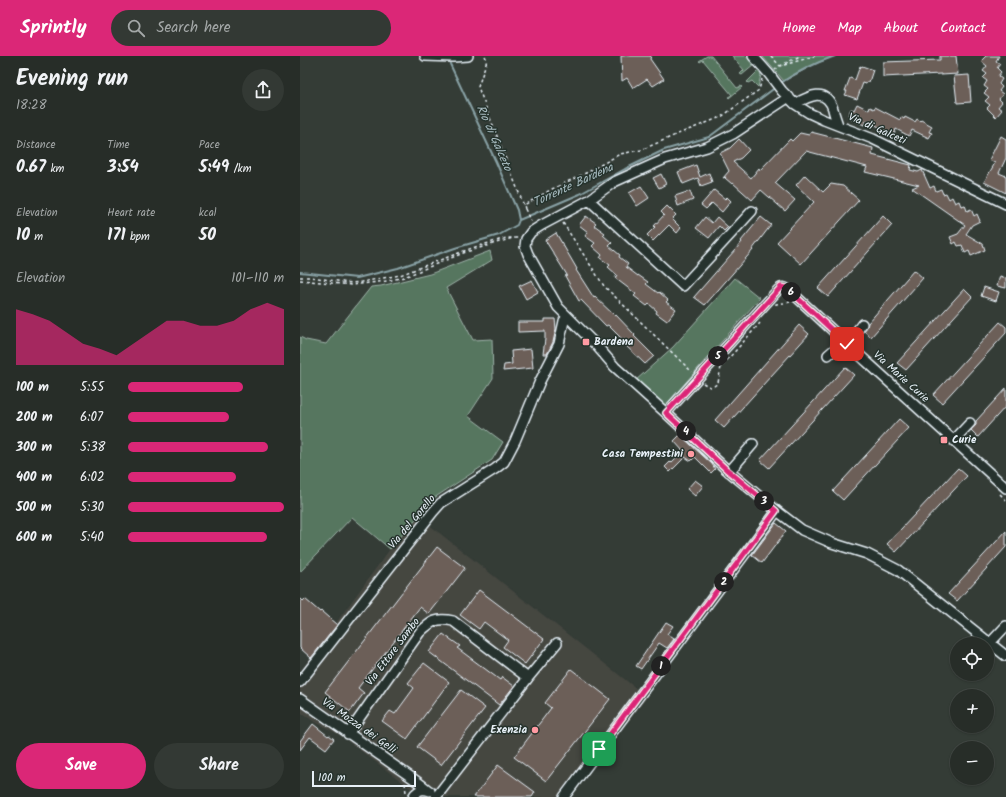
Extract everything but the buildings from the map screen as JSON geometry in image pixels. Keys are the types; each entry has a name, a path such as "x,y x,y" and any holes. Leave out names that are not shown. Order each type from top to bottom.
{"street":[{"path":"425,56 468,56"},
{"name":"Via di Galceti","path":"753,56 789,97 809,113 873,139 1006,204"},
{"path":"838,125 831,104 827,99 816,95 789,97 733,134 707,147 665,159 614,182 588,200 531,232 526,239 525,246 558,307 567,317 615,367 729,472 776,511 802,530 867,554 898,570 981,637"},
{"path":"588,200 683,286 752,211"},
{"name":"Via Marie Curie","path":"666,413 782,287 789,290 954,440 1003,491"},
{"name":"Via del Gorello","path":"300,682 441,503 504,462 515,441 540,381 559,344 564,321 567,317"},
{"path":"828,355 846,343 862,324"},
{"path":"954,440 970,422"},
{"path":"729,472 753,444"},
{"path":"564,797 776,511"},
{"name":"Via Ettore Sambo","path":"348,734 420,632 431,622 437,620 446,619 453,621 528,678"},
{"path":"994,640 1006,626"},
{"path":"413,797 418,791 425,789 434,794 557,643"},
{"path":"994,647 1006,656"},
{"name":"Via Mozza dei Gelli","path":"300,699 404,773 418,781 434,794"},
{"path":"404,773 410,783 413,797"}],"path":[{"path":"485,56 487,60 478,87 532,226"},
{"path":"771,56 780,66"},
{"path":"780,66 800,56"},
{"path":"780,66 815,56"},
{"path":"525,210 524,205 620,154 641,150 721,117 759,90 762,79 772,77"},
{"path":"558,216 604,286 706,385 710,387 718,383 722,367 761,321"},
{"path":"300,277 311,277 343,282 361,282 400,275 472,248 506,238 522,237"},
{"path":"300,280 352,285 387,281 404,277 466,252 513,238"},
{"path":"771,310 776,304 791,302"},
{"path":"1003,491 1006,500"},
{"path":"404,773 406,797"}],"shaded area":[{"path":"418,516 647,697 570,797 422,797 340,735 313,721 300,712 300,672 390,549"}],"green space":[{"path":"707,56 711,56 737,88 742,87 729,98 728,97 732,95 703,60 700,62 699,61"},
{"path":"732,56 746,56 754,65 742,75 740,74 744,70"},
{"path":"762,56 835,56 815,64 784,81"},
{"path":"758,71 761,75 758,87 752,81 747,82"},
{"path":"490,251 492,260 446,288 473,340 492,339 493,378 468,416 503,442 492,460 434,498 390,549 352,517 300,572 300,337 306,340 326,344 371,287 430,274"},
{"path":"735,278 760,298 664,407 635,381 673,347"}],"waterway":[{"name":"Torrente Bardena","path":"779,84 806,68 835,56"},
{"name":"Rio di Galceto","path":"450,64 496,162 517,210 519,220"},
{"name":"Torrente Bardena","path":"300,272 357,278 398,268 455,248 499,235 517,225 519,220 580,194 625,169 664,150 709,137 776,87"}],"place":[{"name":"Bardena","path":"586,342"},
{"name":"Curie","path":"944,440"},
{"name":"Casa Tempestini","path":"691,454"},
{"name":"Exenzia","path":"535,730"}],"route":[{"path":"599,749 776,511 726,469 666,413 781,287 789,290 847,344"}]}
